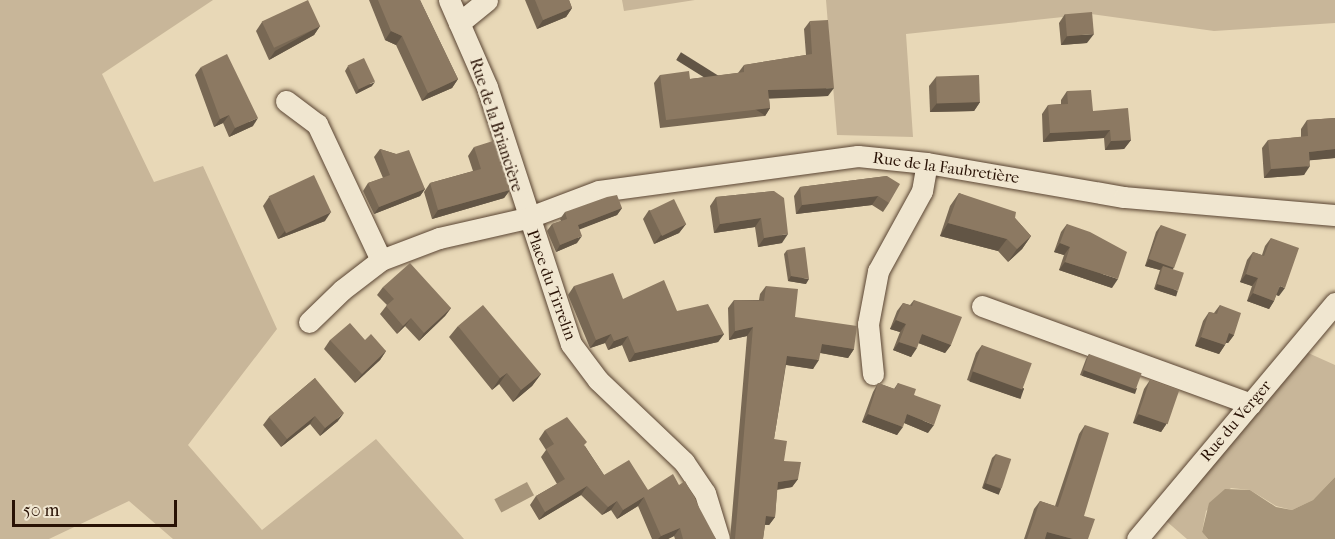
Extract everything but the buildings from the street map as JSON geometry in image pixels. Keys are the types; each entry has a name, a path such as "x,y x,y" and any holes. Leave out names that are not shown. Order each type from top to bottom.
{"street":[{"name":"Rue de la Briancière","path":"449,0 488,87 527,218"},
{"path":"459,23 487,0"},
{"path":"286,101 317,124 381,260"},
{"name":"Rue de la Faubretière","path":"309,322 342,290 381,260 439,238 527,218 599,192 858,156 927,163 1124,197 1335,215"},
{"path":"873,374 868,324 878,270 922,191 927,163"},
{"name":"Place du Tirrelin","path":"527,218 570,344 598,380 665,442 705,493 719,539"},
{"name":"Rue du Verger","path":"1137,539 1335,303"},
{"path":"982,306 1251,404"}],"shaded area":[{"path":"0,0 213,0 102,74 154,182 203,166 277,329 188,445 262,530 376,439 464,539 173,539 129,501 49,539 0,539"},
{"path":"622,0 695,0 624,11"},
{"path":"826,0 1335,0 1335,23 1214,31 1091,14 906,34 913,137 837,135"},
{"path":"1306,352 1335,365 1335,477 1313,500 1292,510 1276,506 1250,490 1231,488 1206,511 1202,532 1208,539 1187,539 1165,520"},
{"path":"1335,477 1335,539 1208,539 1202,532 1209,503 1225,489 1250,490 1276,507 1292,510 1313,500"},
{"path":"527,482 534,495 501,513 494,499"}]}
